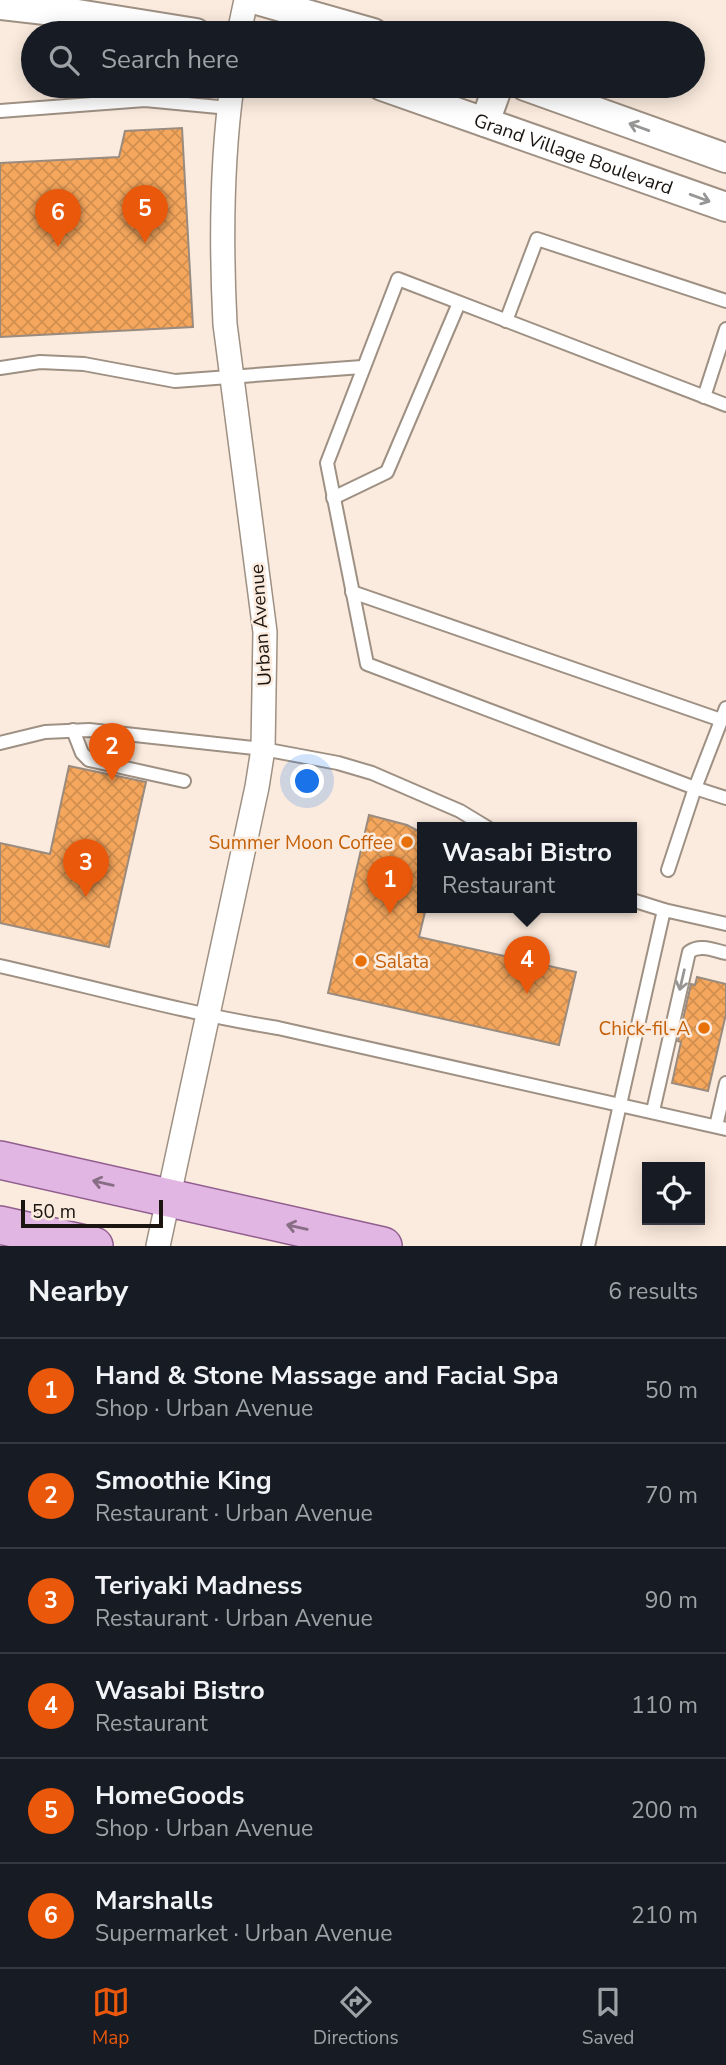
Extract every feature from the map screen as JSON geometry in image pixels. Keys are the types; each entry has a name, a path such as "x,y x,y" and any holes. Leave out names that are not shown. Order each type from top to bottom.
{"main road":[{"path":"0,1160 383,1246"},
{"path":"0,1225 94,1246"}],"street":[{"path":"242,21 246,0"},
{"path":"257,0 331,21"},
{"path":"0,5 121,21"},
{"name":"Urban Avenue","path":"158,1246 264,748 265,632 225,324 222,227 230,98"},
{"name":"Grand Village Boulevard","path":"416,98 726,207"},
{"path":"485,122 494,98"},
{"path":"558,98 726,158"}],"lane":[{"path":"0,111 202,98"},
{"path":"506,321 537,239 726,301"},
{"path":"726,405 398,279 327,463 367,664 726,798"},
{"path":"333,498 387,472 459,303"},
{"path":"704,397 726,328"},
{"path":"0,368 40,362 84,364 175,381 362,367"},
{"path":"352,592 724,714 695,788 668,870"},
{"path":"73,730 82,753 89,760 184,781"},
{"path":"0,743 45,732 73,730 264,748 338,763 372,774 460,811 478,822"},
{"path":"637,902 726,924"},
{"path":"587,1246 664,910"},
{"path":"653,1111 689,952 695,947 702,947 726,953"},
{"path":"0,966 207,1017 278,1028 721,1128 726,1083"}],"building":[{"path":"182,128 193,327 0,337 0,163 119,157 125,131"},
{"path":"69,766 146,782 109,947 0,923 0,843 50,854"},
{"path":"369,815 417,830 417,913 425,913 419,937 576,972 559,1045 328,993"},
{"name":"Chick-fil-A","path":"697,977 726,984 726,1014 708,1091 672,1083 691,984 695,985"}],"place":[{"name":"HomeGoods","path":"145,243"},
{"name":"Marshalls","path":"58,247"},
{"name":"Smoothie King","path":"112,781"},
{"name":"Summer Moon Coffee","path":"407,842"},
{"name":"Teriyaki Madness","path":"86,897"},
{"name":"Hand & Stone Massage and Facial Spa","path":"390,914"},
{"name":"Salata","path":"361,961"},
{"name":"Wasabi Bistro","path":"527,994"},
{"name":"Chick-fil-A","path":"704,1028"}]}
